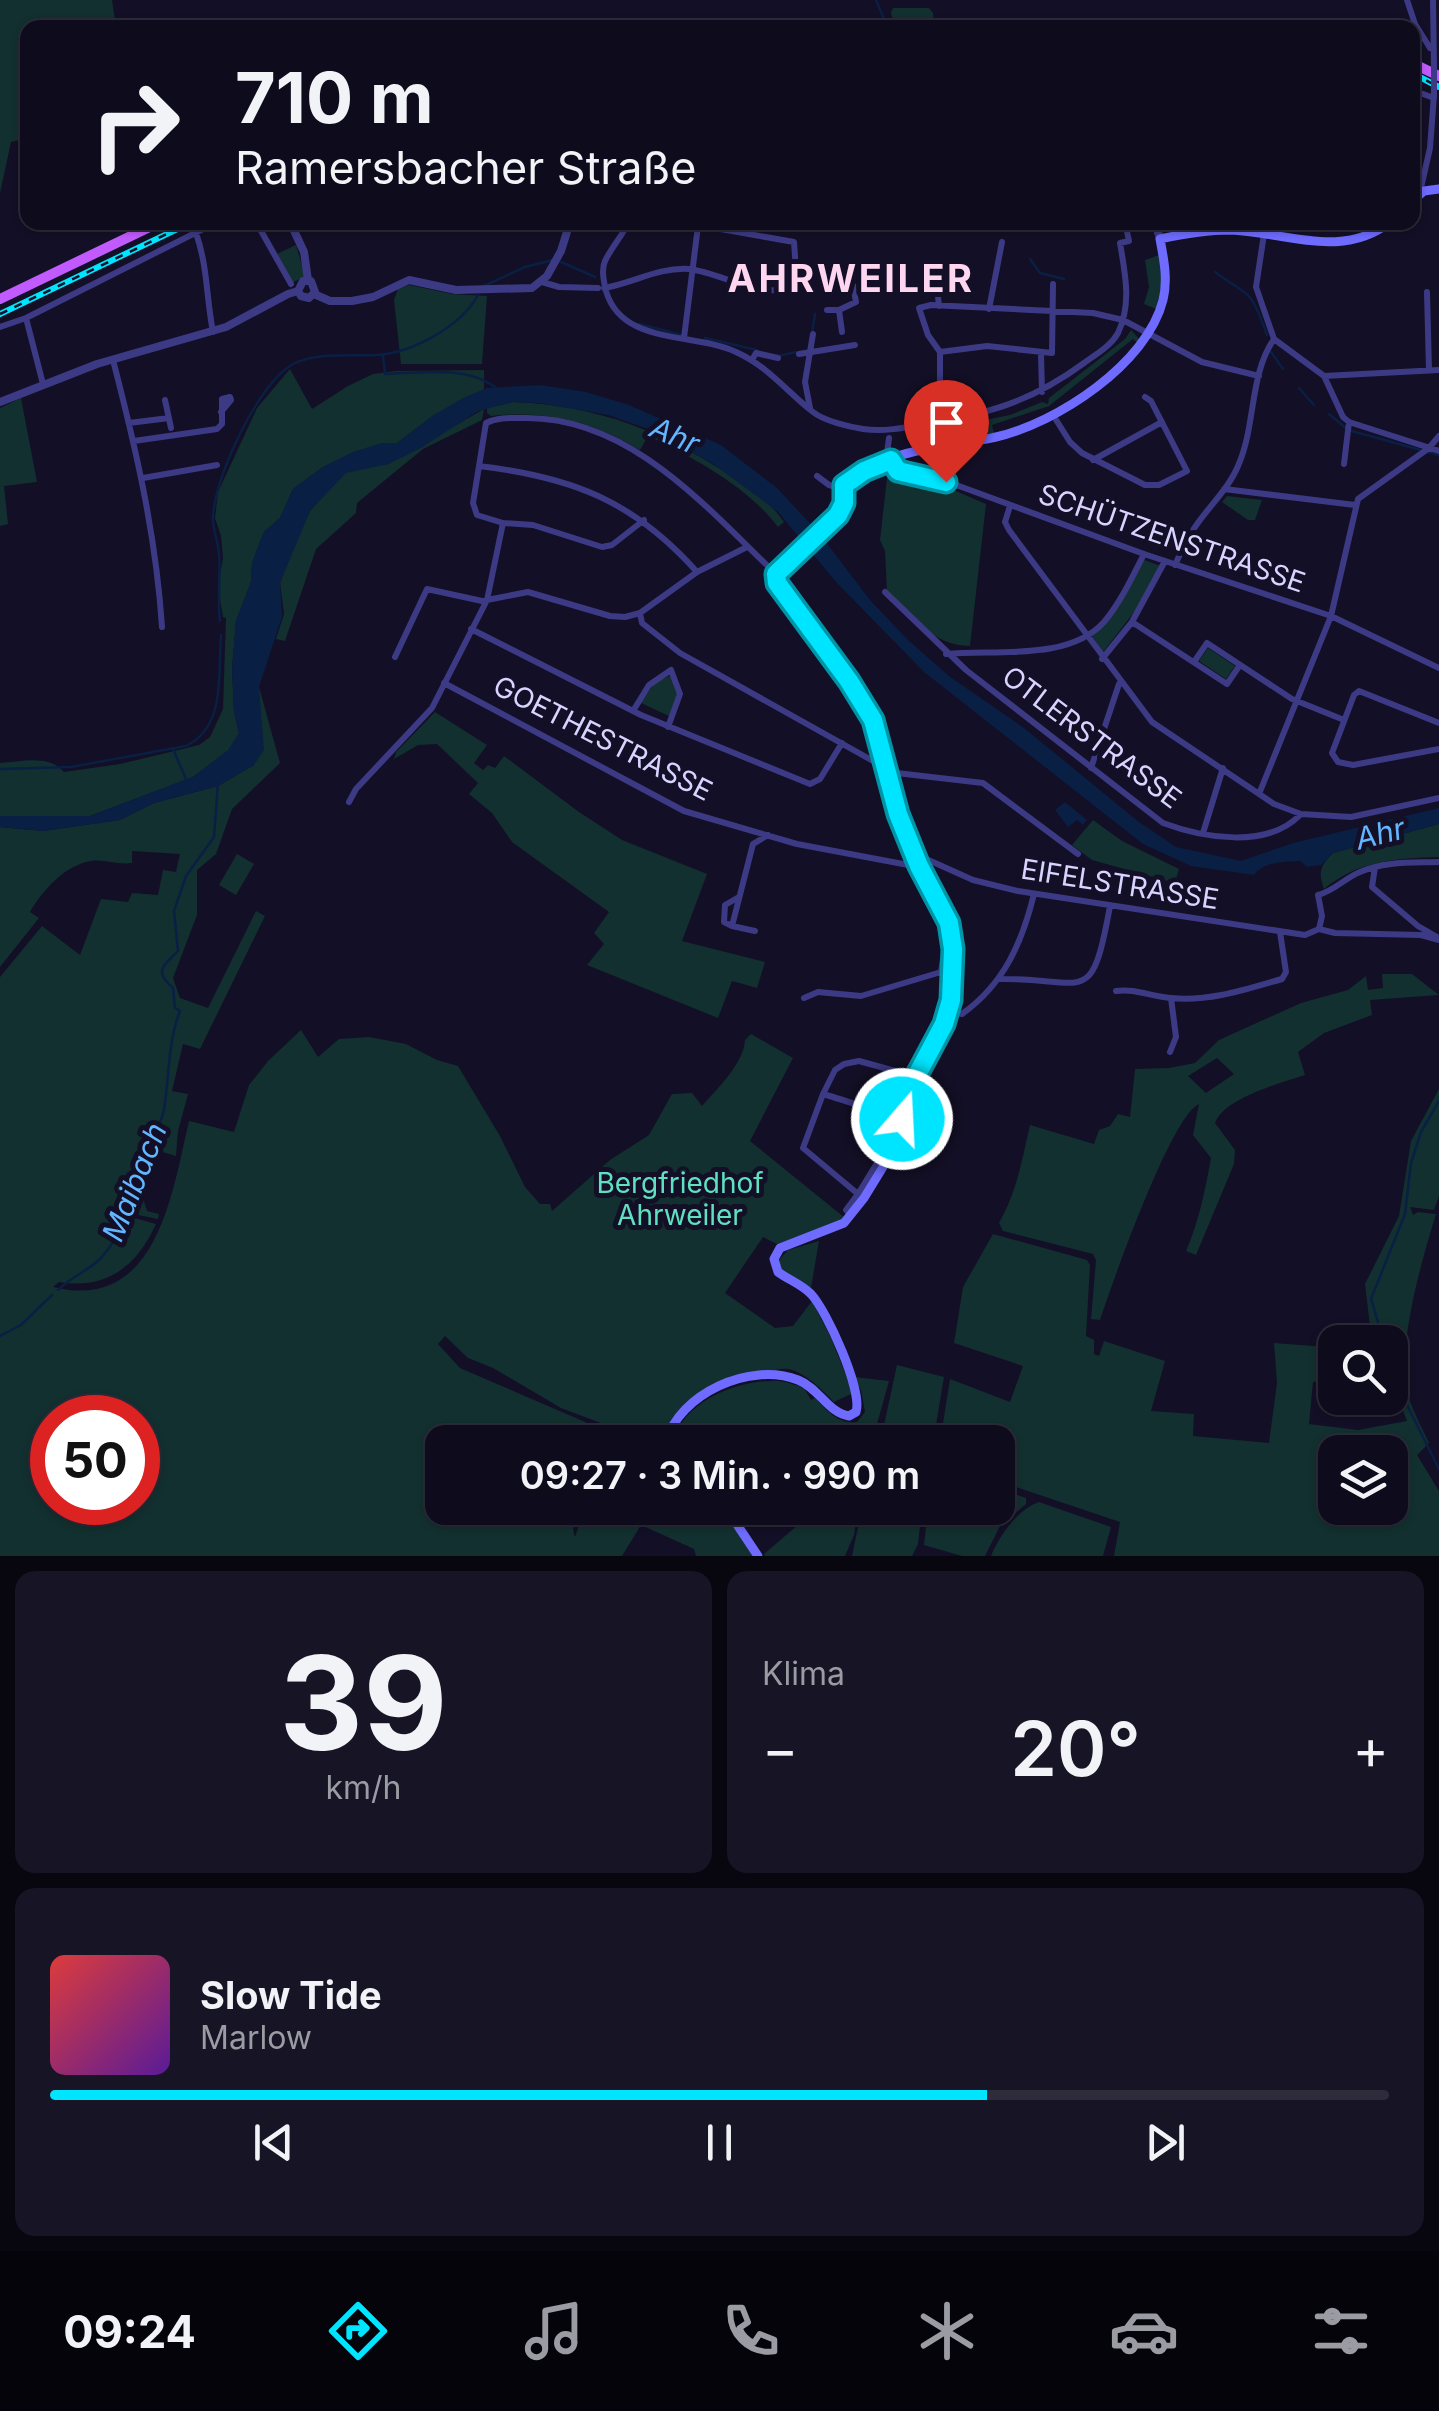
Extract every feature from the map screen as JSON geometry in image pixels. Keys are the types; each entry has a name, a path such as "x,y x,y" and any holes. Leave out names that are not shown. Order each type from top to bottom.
{"main road":[{"path":"0,299 143,230"},
{"path":"673,1425 692,1402 718,1387 759,1376 798,1380 835,1412 845,1416 856,1412 859,1404 855,1387 822,1310 806,1289 773,1266 780,1248 834,1228 850,1216 890,1154 898,1118 945,1011 952,969 949,923 898,814 880,738 864,704 777,583 776,574 833,520 844,503 846,482 856,475 889,460 1022,430 1053,415 1100,382 1150,335 1164,296 1166,269 1160,239 1216,230 1341,243 1366,238 1378,230"},
{"path":"740,1525 758,1556"}],"street":[{"path":"1420,180 1430,148 1436,72 1431,51 1432,0"},
{"path":"1420,32 1431,51"},
{"path":"1420,92 1434,96"},
{"path":"0,327 26,318 200,230"},
{"path":"260,230 290,284"},
{"path":"294,230 302,248 308,280 315,286 314,294"},
{"path":"314,294 330,301 352,301 373,297 409,280 456,290 532,288 542,282 558,257 567,230"},
{"path":"623,230 604,262 602,288 623,320 643,329 730,349 783,382 817,415 890,436 1011,406 1042,392 1108,346 1122,320 1126,298 1125,230"},
{"path":"684,338 697,230"},
{"path":"542,282 559,287 602,288 661,270 692,270 770,290 797,285 794,242 728,230"},
{"path":"1157,230 1160,239"},
{"path":"196,232 206,264 213,332"},
{"path":"1264,234 1256,288 1274,338 1324,376 1349,427 1344,464"},
{"path":"988,309 1002,242"},
{"path":"298,291 301,282 308,280"},
{"path":"939,306 935,283 960,282"},
{"path":"940,352 986,346 1052,353 1053,284"},
{"path":"827,310 839,310 856,302 852,285"},
{"path":"0,402 113,360 213,332 240,321 272,300 298,291"},
{"path":"298,291 306,298 314,294"},
{"path":"1427,292 1429,370"},
{"path":"940,422 940,352 926,331 919,308 1070,310 1122,320 1202,362 1258,376"},
{"path":"839,310 843,340"},
{"path":"26,318 43,384"},
{"path":"810,409 805,382 813,334"},
{"path":"1175,565 1192,530 1224,490 1240,462 1252,424 1258,376 1274,338"},
{"path":"799,354 843,340 854,345"},
{"path":"752,360 756,352 778,358"},
{"path":"1042,354 1042,392"},
{"path":"113,360 143,478 158,562 162,627"},
{"path":"1324,376 1439,370"},
{"path":"1053,415 1070,442 1092,460 1152,486 1188,471 1145,396"},
{"path":"165,400 171,428"},
{"path":"134,441 217,429 222,424 221,412"},
{"path":"129,423 169,418"},
{"path":"644,520 612,545 602,547 533,525 503,523 477,515 473,510 486,424 502,418 551,418 614,437 670,477 776,574"},
{"path":"1092,460 1162,422"},
{"path":"1349,427 1439,451"},
{"path":"889,460 890,436"},
{"path":"1259,794 1331,616 1358,499 1426,450 1439,436"},
{"name":"SCHÜTZENSTRASSE","path":"889,460 898,471 959,486 1165,562 1331,616 1439,668"},
{"path":"143,478 218,465"},
{"path":"479,466 532,474 594,492 644,520 696,572"},
{"path":"817,476 843,489"},
{"path":"1224,490 1355,505"},
{"path":"1010,506 1005,522 1009,530 1120,683 1163,732 1259,794 1301,814 1363,815 1439,798"},
{"path":"349,802 356,789 428,714 487,600 503,523"},
{"path":"395,657 427,589 487,600 528,592 610,616 640,613 696,572 746,547"},
{"path":"946,654 1062,646 1085,636 1103,623 1144,554"},
{"path":"1102,658 1132,622 1165,562"},
{"name":"OTLERSTRASSE","path":"885,592 946,654 1163,823 1236,836 1279,832 1301,814"},
{"path":"640,613 642,623 680,653 875,762 887,768 983,783 1078,854"},
{"path":"1132,622 1227,684 1240,664"},
{"path":"471,629 633,711 810,784 820,779 842,743"},
{"path":"1194,662 1207,643 1296,701 1344,720"},
{"path":"966,670 965,660 970,652"},
{"path":"633,711 649,686 671,670 680,694 668,727"},
{"path":"1091,768 1120,683"},
{"name":"GOETHESTRASSE","path":"444,684 684,810 797,844 918,862"},
{"path":"1439,723 1362,690 1354,694 1332,753 1346,766 1439,749"},
{"path":"1203,833 1223,768"},
{"path":"752,832 753,844 732,926 755,931"},
{"path":"753,844 769,835"},
{"name":"EIFELSTRASSE","path":"918,862 924,858 996,887 1280,932 1308,935 1318,928 1334,933 1421,934 1439,939"},
{"path":"1318,928 1322,916 1318,894 1375,865 1439,862"},
{"path":"1375,865 1372,887 1439,939"},
{"path":"940,972 945,978 945,1011 962,1014 1000,980 1024,934 1034,894"},
{"path":"1000,980 1062,985 1084,980 1099,963 1110,906"},
{"path":"940,972 949,923"},
{"path":"1116,991 1171,998 1226,995 1282,979 1286,972 1280,932"},
{"path":"804,998 818,992 861,996 952,969"},
{"path":"1170,1052 1176,1038 1171,998"},
{"path":"850,1216 846,1210 885,1150 898,1118 906,1074 930,1034"},
{"path":"858,1194 803,1148 823,1094 831,1075 844,1064 859,1061 889,1066 906,1074"},
{"path":"823,1094 898,1118"}],"green space":[{"path":"0,0 112,0 115,20 20,20 20,140 11,142 0,193"},
{"path":"893,8 929,8 934,20 892,20"},
{"path":"296,245 305,276 292,283 277,254"},
{"path":"1159,255 1163,279 1156,309 1144,304 1149,287 1145,260"},
{"path":"409,285 487,296 482,364 401,364 394,300 398,289"},
{"path":"1131,330 1141,341 1139,344 1133,339 1049,406 992,425 994,433 972,435 965,424 1010,415 1042,402 1048,404 1049,398 1125,339"},
{"path":"290,369 312,409 373,374 396,371 484,370 484,391 434,415 397,443 354,452 323,467 293,489 280,518 264,532 236,621 232,669 239,733 229,750 193,777 90,816 0,816 0,763 43,761 64,772 120,764 199,745 210,737 223,709 226,618 218,587 223,558 215,518 218,492 257,408"},
{"path":"21,398 37,482 4,486 8,524 0,526 0,408"},
{"path":"513,402 574,409 659,436 738,481 769,504 784,522 778,527 735,486 648,436 640,450 569,420 487,413 487,408"},
{"path":"484,409 482,420 423,449 357,503 356,513 316,549 285,641 276,639 284,614 280,583 286,563 310,511 328,489 346,472 388,464"},
{"path":"887,478 944,486 986,504 970,646 934,635 887,592 885,551 880,540"},
{"path":"1227,496 1262,500 1255,520 1248,520 1222,502"},
{"path":"1144,560 1161,566 1142,602 1103,652 1092,636 1106,624"},
{"path":"1208,648 1235,666 1226,679 1199,661"},
{"path":"672,675 678,694 671,717 641,703 655,682"},
{"name":"Bergfriedhof Ahrweiler","path":"259,687 280,763 232,809 216,854 197,870 197,915 173,978 180,998 208,1008 256,911 265,916 200,1049 183,1044 172,1091 188,1094 176,1156 159,1151 150,1158 142,1195 147,1211 159,1214 158,1219 133,1214 131,1217 156,1224 148,1239 118,1272 92,1282 59,1282 53,1287 88,1290 116,1282 137,1265 154,1241 166,1212 189,1121 234,1132 249,1085 301,1030 318,1057 339,1039 369,1037 406,1044 458,1066 525,1187 540,1204 550,1204 552,1211 610,1160 649,1135 672,1094 692,1093 702,1106 735,1067 751,1034 793,1058 750,1141 845,1218 777,1244 763,1237 725,1293 775,1328 793,1326 812,1301 853,1393 834,1402 808,1378 789,1369 746,1373 701,1391 669,1425 606,1425 561,1408 493,1368 468,1358 445,1336 438,1344 460,1368 592,1425 425,1425 425,1525 575,1525 575,1537 579,1525 641,1525 622,1556 0,1556 0,977 42,926 80,955 101,899 128,902 132,893 158,895 163,870 176,872 180,854 132,851 132,863 96,861 72,868 41,896 30,912 39,918 0,967 0,827 43,831 120,820 154,803 218,786 254,765"},
{"path":"435,712 487,745 474,763 483,770 488,765 495,768 504,756 622,840 707,874 682,941 765,962 757,988 732,981 718,1018 587,965 604,944 594,933 609,912 512,842 492,813 469,794 478,783 437,744 418,745 394,759 396,752"},
{"path":"1093,820 1122,841 1179,869 1175,883 1092,860 1072,845"},
{"path":"1439,824 1439,857 1393,860 1364,867 1324,889 1321,869 1333,853"},
{"path":"237,854 254,864 236,895 219,885"},
{"path":"1382,974 1412,974 1439,995 1370,1000 1372,1015 1324,1033 1298,1052 1305,1075 1254,1093 1220,1114 1215,1123 1235,1150 1234,1164 1196,1255 1186,1251 1211,1158 1193,1135 1199,1104 1187,1115 1144,1203 1100,1320 1091,1319 1096,1260 1093,1254 1003,1231 999,1223 1015,1187 1030,1125 1094,1144 1099,1130 1110,1126 1118,1114 1130,1117 1135,1069 1195,1063 1219,1040 1301,1003 1348,990 1366,976 1368,990 1383,988","holes":["1217,1058 1234,1074 1206,1093 1188,1076"]},
{"path":"1439,1089 1439,1196 1434,1210 1410,1207 1413,1215 1436,1214 1408,1332 1408,1325 1370,1325 1365,1284 1399,1216 1411,1141"},
{"path":"993,1234 1087,1260 1090,1265 1086,1336 1094,1340 1094,1354 1099,1356 1104,1341 1165,1361 1151,1411 1194,1414 1193,1436 1269,1443 1277,1383 1274,1343 1318,1346 1318,1381 1313,1382 1309,1424 1358,1430 1407,1421 1408,1394 1429,1443 1417,1455 1439,1491 1439,1556 1114,1556 1120,1522 1015,1487 1015,1425 943,1425 950,1379 1010,1402 1023,1366 954,1343 963,1287"},
{"path":"819,1241 811,1288 780,1269 778,1261 788,1250"},
{"path":"897,1365 944,1377 936,1425 884,1425"},
{"path":"854,1377 889,1381 877,1425 681,1425 712,1396 743,1385 781,1381 804,1388 811,1400 815,1398 833,1416 857,1422 865,1412"},
{"path":"1015,1494 1026,1498 1026,1504 1015,1513"},
{"path":"1039,1502 1111,1527 1103,1556 991,1556 1009,1525 1015,1525 1015,1519"},
{"path":"641,1525 734,1525 756,1556 696,1556 694,1549"},
{"path":"798,1525 855,1525 845,1556 764,1554"},
{"path":"858,1525 920,1525 912,1556 852,1556"},
{"path":"926,1525 1001,1525 985,1556 962,1556 924,1545"}],"water":[{"name":"Ahr","path":"540,385 586,392 629,405 721,445 777,488 907,639 949,676 1024,728 1139,822 1176,847 1241,861 1293,843 1439,808 1439,824 1333,853 1321,865 1307,867 1301,861 1282,862 1264,867 1254,875 1191,866 1143,844 924,672 836,582 778,512 712,463 651,430 608,415 513,402 478,411 388,464 346,473 310,511 280,583 282,617 259,687 264,750 254,765 218,786 154,803 120,820 43,831 0,827 0,816 90,816 193,777 228,750 239,733 232,669 236,621 264,532 280,518 293,489 353,452 397,443 463,398 487,388"},
{"path":"1065,802 1087,820 1083,825 1077,820 1068,827 1055,810"}],"waterway":[{"path":"876,0 885,20"},
{"path":"1030,259 1040,273 1064,279"},
{"path":"482,287 525,267 553,260"},
{"path":"561,262 595,277"},
{"path":"1215,272 1248,296 1267,335"},
{"path":"220,621 219,553 213,521 216,499 241,432 266,390 280,374 302,360 390,353 420,343 448,327 478,295"},
{"path":"812,333 815,314"},
{"path":"639,324 682,335"},
{"path":"705,338 757,350"},
{"path":"778,356 796,352"},
{"path":"1271,352 1283,369"},
{"path":"383,356 385,374 456,373 495,387"},
{"path":"1299,388 1314,405"},
{"path":"1329,414 1348,430 1439,455"},
{"path":"0,769 71,767 186,746 199,737 214,713 221,635"},
{"path":"173,749 186,779"},
{"name":"Maibach","path":"58,1290 96,1263 110,1247 126,1210 141,1151 162,1117 180,1011 175,1008 173,988 162,972 178,951 174,911 186,876 214,837 218,783"},
{"path":"1379,1325 1371,1299 1405,1214 1411,1163 1421,1132 1439,1101"},
{"path":"0,1336 21,1325 52,1295"},
{"path":"1408,1407 1439,1469"}],"railway":[{"path":"1420,77 1439,87"},
{"path":"0,314 175,230"}],"district":[{"name":"AHRWEILER","path":"851,278"}],"route":[{"path":"902,1119 951,1000 952,934 898,814 873,720 777,583 776,574 782,564 838,515 844,503 844,485 864,471 891,460 898,471 946,482"}]}
